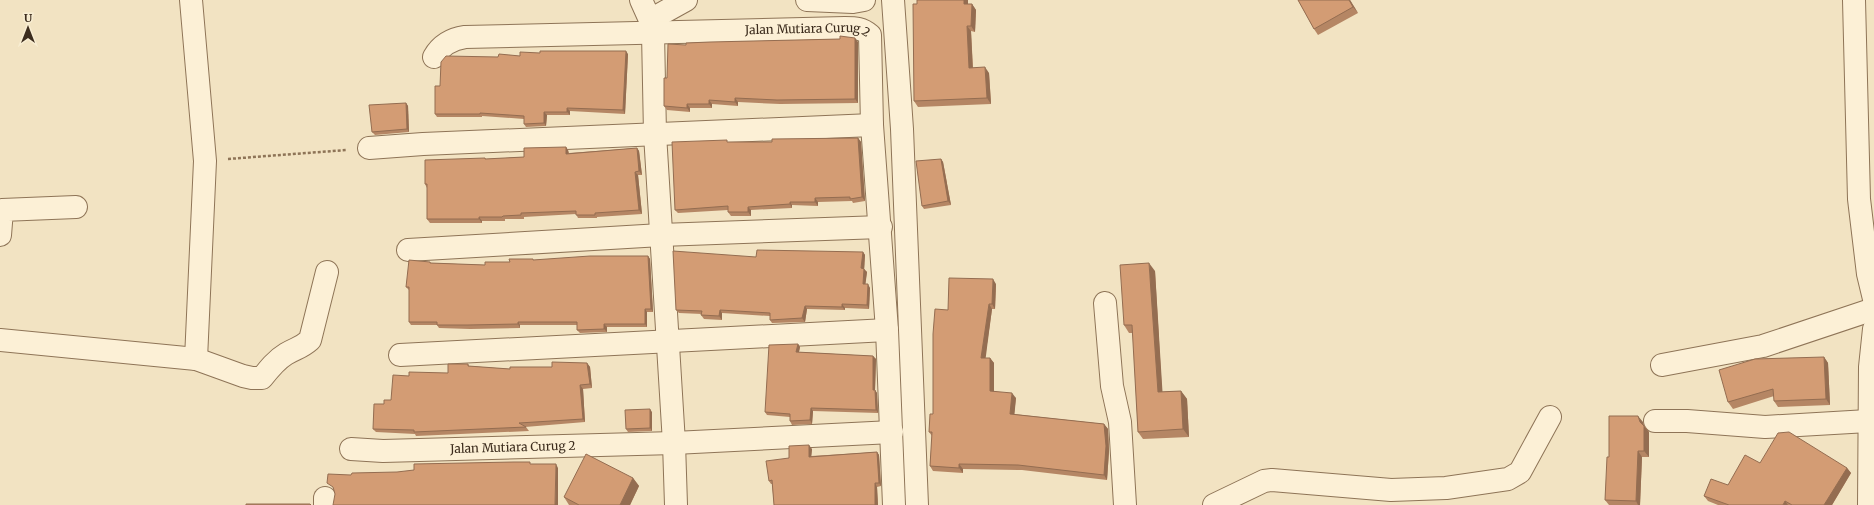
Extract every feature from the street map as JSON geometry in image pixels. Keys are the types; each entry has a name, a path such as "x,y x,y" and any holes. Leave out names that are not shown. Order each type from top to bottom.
{"street":[{"path":"191,0 205,161 196,359"},
{"path":"641,0 651,27 655,134 674,443 676,505"},
{"path":"651,27 686,0"},
{"path":"806,0 853,2 864,0"},
{"path":"893,0 902,129 917,505"},
{"path":"1854,0 1859,199 1868,274 1874,299"},
{"name":"Jalan Mutiara Curug 2","path":"434,57 438,50 453,39 465,37 651,27 858,28 865,30 870,35 872,49 872,125 881,227 887,330 894,505"},
{"path":"369,148 423,144 872,125"},
{"path":"0,236 2,210 76,207"},
{"path":"408,250 661,235 881,227"},
{"path":"0,340 196,359 243,376 262,378 276,361 288,352 302,347 310,340 326,272"},
{"path":"1105,303 1112,386 1120,422 1125,505"},
{"path":"1662,365 1763,346 1874,309"},
{"path":"400,355 667,340 887,330"},
{"path":"1869,505 1868,421 1870,366 1874,330"},
{"path":"1214,505 1264,481 1272,480 1391,490 1446,488 1508,479 1520,472 1550,417"},
{"path":"1656,421 1687,421 1765,427 1868,421"},
{"name":"Jalan Mutiara Curug 2","path":"351,449 383,451 674,443 892,432"}],"path":[{"path":"205,161 369,148"}],"building":[{"path":"917,0 964,0 964,4 972,4 971,26 967,26 969,68 985,67 987,98 914,101 913,4 917,4"},
{"path":"1298,0 1349,0 1353,7 1314,29"},
{"path":"840,36 855,38 855,99 777,100 735,98 735,102 709,100 709,104 687,104 687,108 664,106 664,78 667,78 668,44 686,45 686,43 710,42 840,39"},
{"path":"540,51 626,51 623,110 567,108 567,112 544,112 544,123 524,124 524,116 480,113 435,114 435,86 440,86 441,62 446,56 498,57 499,54 520,56 520,52 540,53"},
{"path":"406,103 407,129 372,132 369,105"},
{"path":"858,138 862,197 850,199 850,197 815,198 815,202 790,202 790,204 748,207 748,212 728,212 728,206 675,210 672,142 727,140 727,142 772,142 772,139"},
{"path":"566,147 566,154 637,148 639,171 635,172 639,210 595,213 595,215 576,215 576,211 521,213 521,215 502,217 479,217 479,219 427,219 425,160 524,157 524,148"},
{"path":"941,159 948,201 922,206 916,161"},
{"path":"757,250 863,252 861,268 864,269 863,284 868,284 867,305 842,304 842,307 805,306 802,318 770,320 770,313 720,310 719,316 701,315 702,311 676,310 673,251 756,257"},
{"path":"590,256 648,256 651,309 645,309 645,324 604,324 604,329 577,330 577,322 518,322 518,324 437,325 437,322 409,322 409,287 406,287 409,260 430,263 485,265 485,262 510,262 509,259 533,260"},
{"path":"1149,263 1158,392 1181,391 1183,429 1138,432 1132,325 1124,325 1120,265"},
{"path":"949,278 993,279 992,304 989,304 981,358 990,358 990,391 1012,393 1010,414 1104,424 1106,446 1104,475 1018,465 959,464 959,468 930,466 932,432 929,432 930,414 933,414 933,334 935,309 948,310"},
{"path":"798,344 796,352 873,356 873,390 875,390 876,410 811,408 810,420 790,421 790,414 765,412 769,345"},
{"path":"1824,357 1826,399 1774,401 1773,389 1728,402 1719,370 1755,359"},
{"path":"552,362 587,363 590,384 580,385 583,419 519,423 526,427 414,432 414,430 373,429 374,404 384,404 384,400 391,400 393,375 409,376 409,372 448,373 448,364 468,364 468,366 510,369 510,367 552,367"},
{"path":"650,409 650,428 626,429 625,410"},
{"path":"1609,416 1638,416 1640,422 1644,426 1644,451 1638,451 1636,501 1605,500 1607,457 1609,457"},
{"path":"1789,432 1847,468 1824,505 1792,505 1785,501 1783,505 1729,505 1704,496 1711,479 1728,485 1745,455 1760,463 1778,433"},
{"path":"809,445 809,457 877,452 879,483 875,483 875,505 774,505 772,480 769,481 766,461 789,458 789,446"},
{"path":"586,454 633,478 620,505 579,505 564,497"},
{"path":"530,462 530,464 556,464 555,505 333,505 335,494 333,487 327,483 328,474 351,475 352,473 397,472 414,470 414,464"},
{"path":"310,504 311,505 246,505"}]}
